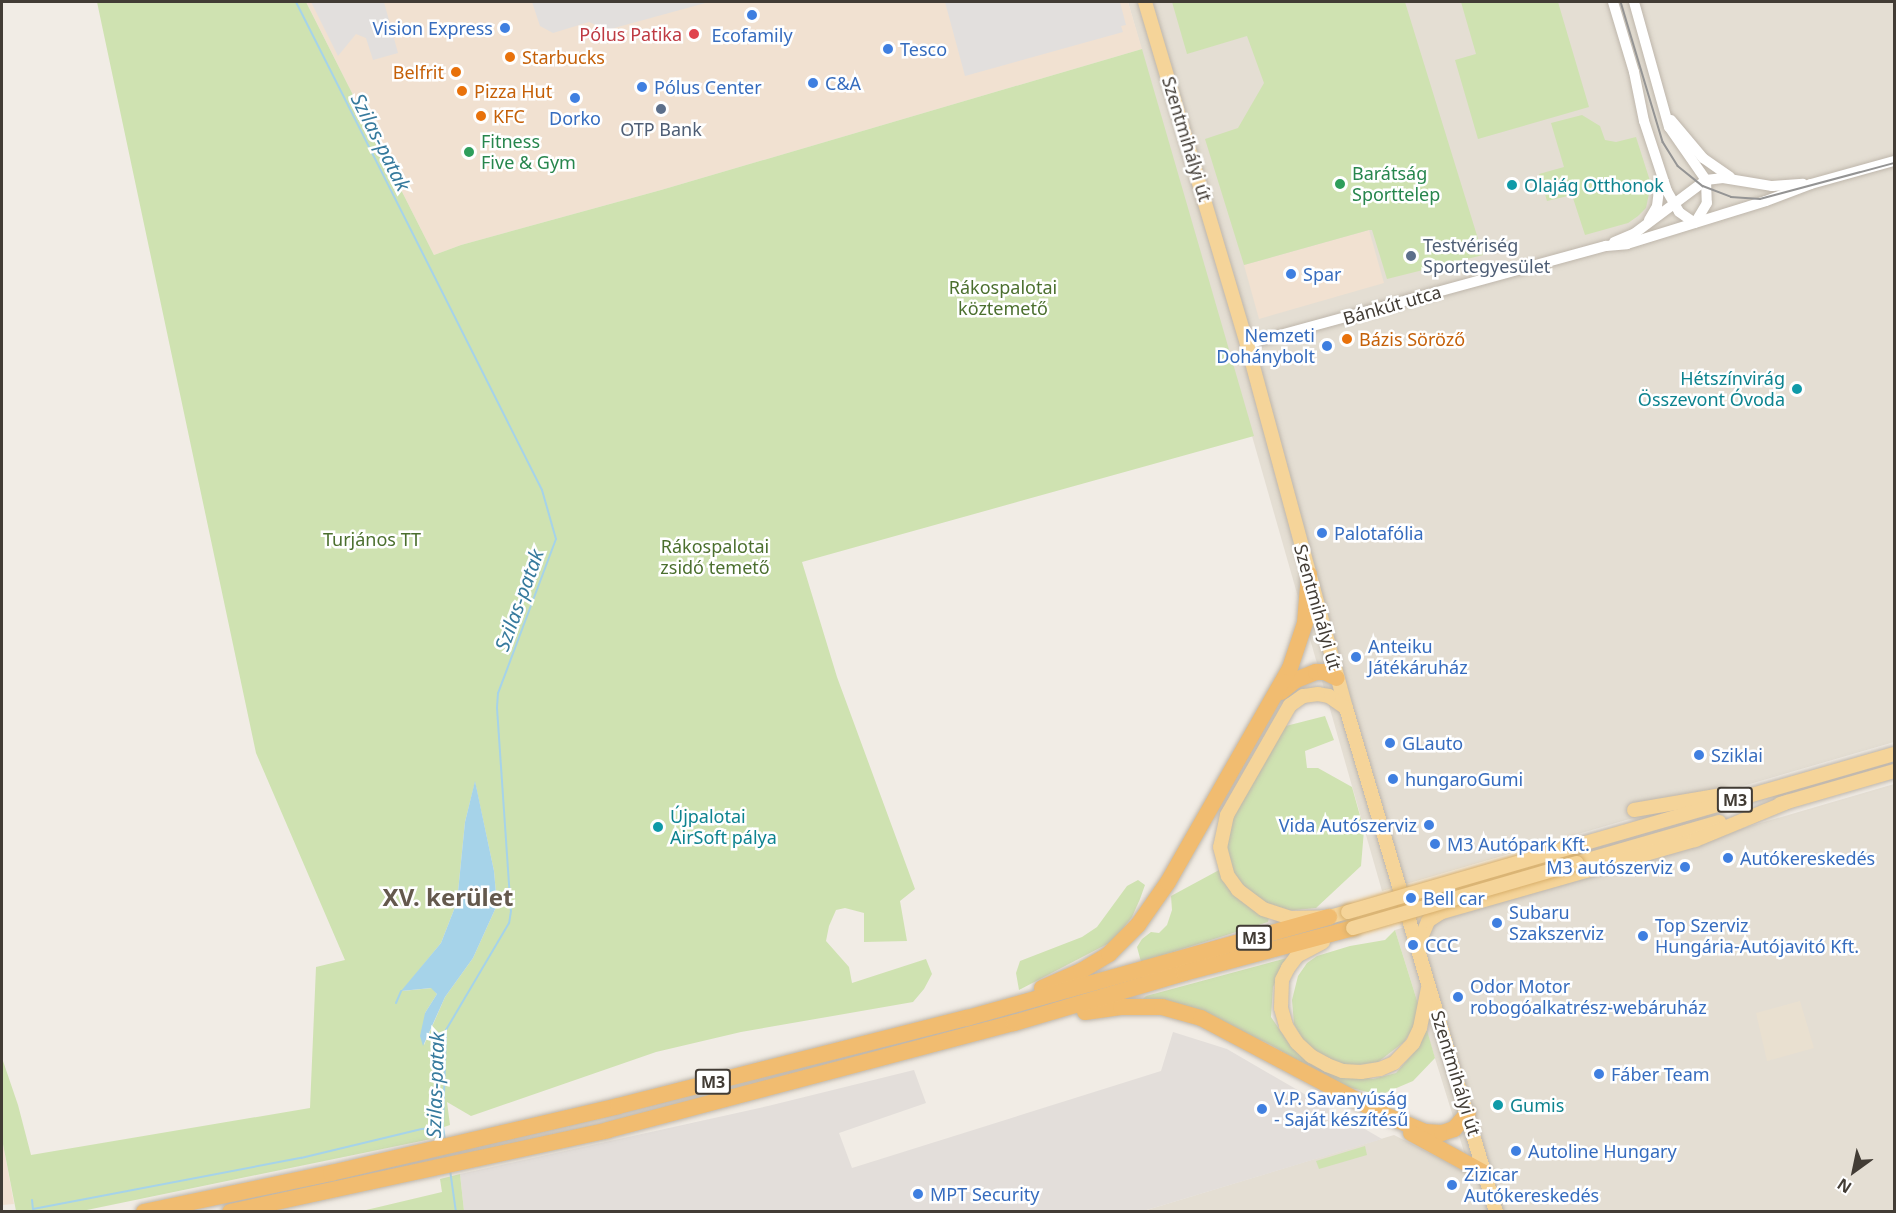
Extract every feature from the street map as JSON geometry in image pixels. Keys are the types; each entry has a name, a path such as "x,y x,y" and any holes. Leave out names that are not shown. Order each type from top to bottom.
{"highway":[{"path":"967,1018 978,1009 1081,972 1124,941 1168,882 1270,704 1298,648 1309,601 1309,574"},
{"path":"1270,704 1281,691 1305,676 1325,672 1337,678"},
{"name":"M3","path":"144,1212 458,1144 967,1018 1329,917"},
{"name":"M3","path":"230,1212 608,1130 1014,1023 1184,973 1350,920"},
{"path":"1014,1023 1042,1023 1101,1008 1161,1008 1221,1026 1383,1114 1425,1132 1442,1133 1454,1129 1468,1113"},
{"path":"1383,1114 1407,1131 1486,1174"}],"main road":[{"name":"Szentmihályi út","path":"1144,2 1247,345 1337,678 1496,1212"},
{"path":"1329,917 1290,918 1272,913 1249,901 1228,876 1220,847 1227,815 1290,705 1303,696 1317,694 1329,696 1346,708"},
{"name":"M3","path":"1350,920 1575,846 1894,754"},
{"name":"M3","path":"1329,917 1350,920 1577,863 1894,771"},
{"path":"1634,810 1784,786"},
{"path":"1418,945 1428,921 1442,912 1695,840 1787,802"},
{"path":"1350,920 1297,956 1282,980 1281,1008 1286,1026 1297,1043 1311,1056 1343,1071 1380,1069 1394,1063 1413,1043 1420,1028 1429,983"}],"street":[{"path":"1613,2 1659,169 1673,204 1695,223 1707,203 1706,180 1676,139 1663,110 1634,2"},
{"path":"1663,110 1703,158 1738,182"},
{"name":"Bánkút utca","path":"1606,246 1627,244 1766,201 1811,184 1894,161"},
{"path":"1646,224 1659,199 1659,169"},
{"name":"Bánkút utca","path":"1247,345 1606,246 1635,233 1706,180 1723,178 1772,186 1811,184"}],"shaded area":[{"name":"Pólus Center","path":"306,2 1128,2 1142,49 661,190 461,245 434,255"},
{"path":"311,2 384,2 398,53 373,60 366,38 356,34 338,56"},
{"path":"532,2 709,2 607,30 589,22 553,33 540,26"},
{"path":"945,2 1120,2 1126,25 1121,26 1123,32 965,76"},
{"path":"1128,2 1894,2 1894,742 1382,891"},
{"path":"1369,230 1384,283 1259,319 1244,265"},
{"path":"1894,784 1894,1211 1140,1212 1394,1135 1471,1174 1395,930"},
{"path":"1800,1001 1814,1048 1767,1061 1756,1013"},
{"path":"1173,1032 1227,1049 1382,1139 1140,1212 464,1211 460,1174 768,1106 914,1070 926,1103 839,1133 852,1168 1161,1071"},
{"path":"2,1139 11,1187 14,1204 2,1205"}],"green space":[{"path":"97,2 306,2 434,255 461,245 661,190 1142,49 1254,436 802,562 837,677 915,889 900,901 907,941 864,942 864,913 845,908 836,910 826,941 849,967 852,983 926,959 932,974 924,989 913,1002 741,1032 656,1052 471,1116 447,1102 450,1125 435,1130 436,1138 82,1211 16,1211 2,1139 2,1058 18,1105 31,1155 310,1108 316,967 345,960 256,753","holes":["475,782 494,871 497,905 473,958 445,997 424,1045 425,1013 437,994 432,988 402,991 441,943 457,902 465,822"]},
{"name":"Barátság Sporttelep","path":"1172,2 1405,2 1483,255 1387,279 1372,230 1369,230 1244,265 1205,139 1238,128 1264,83 1247,36 1187,54"},
{"path":"1461,2 1558,2 1589,107 1478,139 1455,60 1476,54"},
{"path":"1582,115 1600,126 1605,140 1616,142 1636,137 1651,184 1646,208 1638,216 1628,223 1585,235 1572,195 1547,201 1539,174 1564,167 1551,123"},
{"path":"1325,716 1334,740 1305,751 1307,768 1318,768 1352,787 1364,830 1361,866 1316,908 1284,911 1246,895 1230,871 1224,845 1229,820 1278,728"},
{"path":"1221,869 1229,887 1256,912 1269,917 1268,922 1141,962 1137,947 1142,939 1151,932 1159,933 1167,925 1172,910 1171,896"},
{"path":"1138,880 1145,885 1140,899 1132,917 1113,941 1019,990 1016,973 1020,961 1082,937 1097,927 1127,886"},
{"path":"1395,930 1419,1007 1414,1027 1404,1042 1378,1062 1351,1066 1335,1064 1306,1046 1294,1024 1292,1000 1298,976 1307,963 1317,956 1350,946 1385,940"},
{"path":"1287,958 1273,987 1271,1017 1288,1042 1309,1063 1340,1073 1373,1079 1396,1073 1417,1049 1426,1027 1435,1058 1413,1081 1380,1095 1339,1085 1269,1044 1188,1008 1140,1002 1146,996"},
{"path":"1365,1146 1367,1155 1319,1169 1316,1161"},
{"path":"460,1174 464,1211 362,1211 442,1192 440,1179"}],"water":[{"path":"475,781 494,871 497,905 473,958 445,997 423,1046 420,1036 425,1013 437,994 431,988 401,991 441,943 457,902 465,822"}],"waterway":[{"name":"Szilas-patak","path":"296,2 542,490 556,539 498,693 497,708 511,911 509,923 446,1030 443,1127 445,1140"},
{"path":"396,1003 401,991"},
{"path":"32,1200 33,1209 301,1158 422,1129 442,1127"},
{"name":"Szilas-patak","path":"450,1170 456,1212"}],"tram line":[{"path":"1621,2 1663,142 1678,166 1703,186 1731,197 1760,199 1894,163"}],"place":[{"name":"Ecofamily","path":"752,15"},
{"name":"Vision Express","path":"505,28"},
{"name":"Pólus Patika","path":"694,34"},
{"name":"Tesco","path":"888,49"},
{"name":"Starbucks","path":"510,57"},
{"name":"Belfrit","path":"456,72"},
{"name":"C&A","path":"813,83"},
{"name":"Pólus Center","path":"642,87"},
{"name":"Pizza Hut","path":"462,91"},
{"name":"Dorko","path":"575,98"},
{"name":"OTP Bank","path":"661,109"},
{"name":"KFC","path":"481,116"},
{"name":"Fitness Five & Gym","path":"469,152"},
{"name":"Barátság Sporttelep","path":"1340,184"},
{"name":"Olajág Otthonok","path":"1512,185"},
{"name":"Testvériség Sportegyesület","path":"1411,256"},
{"name":"Spar","path":"1291,274"},
{"name":"Bázis Söröző","path":"1347,339"},
{"name":"Nemzeti Dohánybolt","path":"1327,346"},
{"name":"Hétszínvirág Összevont Óvoda","path":"1797,389"},
{"name":"Palotafólia","path":"1322,533"},
{"name":"Anteiku Játékáruház","path":"1356,657"},
{"name":"GLauto","path":"1390,743"},
{"name":"Sziklai","path":"1699,755"},
{"name":"hungaroGumi","path":"1393,779"},
{"name":"Vida Autószerviz","path":"1429,825"},
{"name":"Újpalotai AirSoft pálya","path":"658,827"},
{"name":"M3 Autópark Kft.","path":"1435,844"},
{"name":"Autókereskedés","path":"1728,858"},
{"name":"M3 autószerviz","path":"1685,867"},
{"name":"Bell car","path":"1411,898"},
{"name":"Subaru Szakszerviz","path":"1497,923"},
{"name":"Top Szerviz Hungária-Autójavitó Kft.","path":"1643,936"},
{"name":"CCC","path":"1413,945"},
{"name":"Odor Motor robogóalkatrész-webáruház","path":"1458,997"},
{"name":"Fáber Team","path":"1599,1074"},
{"name":"Gumis","path":"1498,1105"},
{"name":"V.P. Savanyúság - Saját készítésű","path":"1262,1109"},
{"name":"Autoline Hungary","path":"1516,1151"},
{"name":"Zizicar Autókereskedés","path":"1452,1185"},
{"name":"MPT Security","path":"918,1194"}],"district":[{"name":"XV. kerület","path":"448,897"}],"park label":[{"name":"Rákospalotai köztemető","path":"1003,298"},
{"name":"Turjános TT","path":"372,539"},
{"name":"Rákospalotai zsidó temető","path":"715,557"}]}
